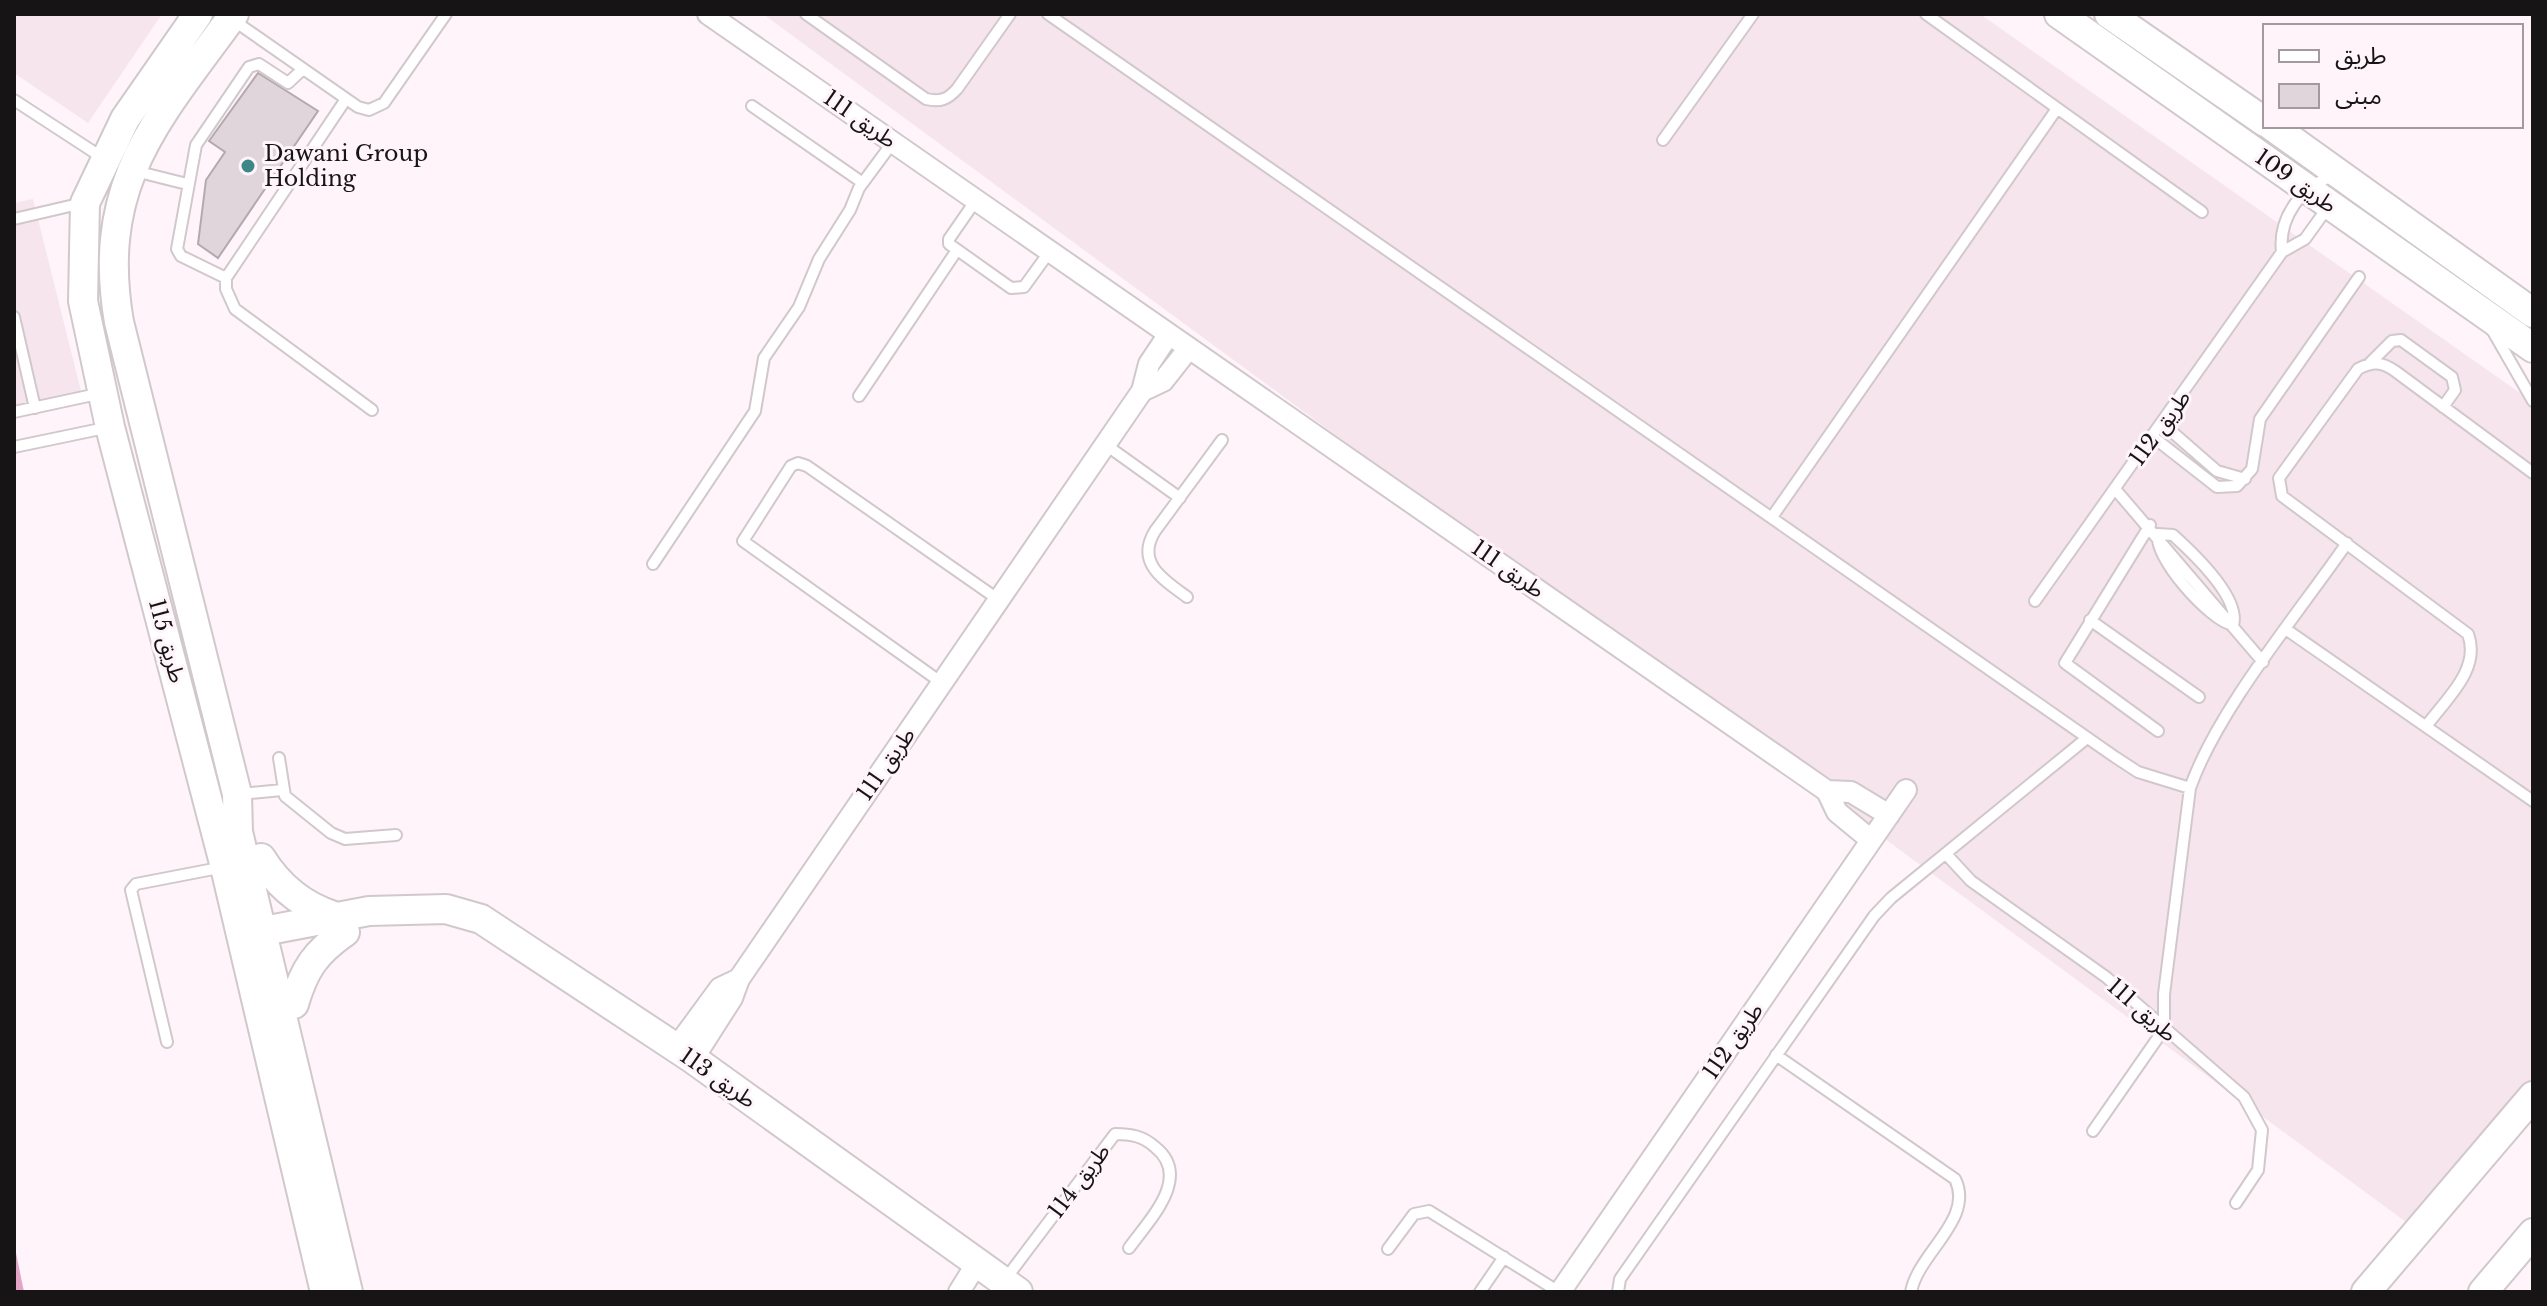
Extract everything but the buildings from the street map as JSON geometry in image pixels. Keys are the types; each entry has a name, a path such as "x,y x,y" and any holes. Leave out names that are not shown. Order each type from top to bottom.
{"street":[{"name":"طريق 115","path":"198,14 125,119 112,280 119,322 237,794 236,822 266,937 287,1046 299,1079 348,1292"},
{"name":"طريق 111","path":"708,14 1827,791 1837,812 1871,840"},
{"name":"طريق 109","path":"2059,14 2177,98 2330,185 2533,313"},
{"name":"طريق 109","path":"2109,14 2263,121"},
{"name":"طريق 115","path":"233,16 152,125 85,203 83,301 110,427 225,867 266,937 294,1004 303,1051 299,1079"},
{"path":"2177,98 2195,73"},
{"name":"طريق 109","path":"2274,128 2330,185 2482,313 2530,340"},
{"name":"طريق 111","path":"684,1054 732,998 739,979 1106,445 1142,391 1146,370 1169,334"},
{"name":"طريق 111","path":"1142,391 1163,381 1189,348"},
{"name":"طريق 112","path":"1560,1292 1906,790"},
{"name":"طريق 111","path":"1827,791 1851,792 1889,815"},
{"name":"طريق 115","path":"237,794 247,811 261,858 266,937 325,1292"},
{"path":"261,858 287,890 340,924 306,967 294,1004"},
{"name":"طريق 113","path":"266,937 340,924 372,925 399,912 446,909 481,919 684,1054 1014,1289"},
{"path":"2366,1292 2533,1096"},
{"path":"2483,1292 2533,1233"},
{"path":"959,1292 977,1263"}],"lane":[{"path":"233,16 364,110 380,107 446,14"},
{"path":"806,14 926,99 938,101 949,98 957,89 1010,14"},
{"path":"1048,14 2087,738 2138,772 2190,788"},
{"path":"1663,140 1753,14"},
{"path":"1926,14 2202,212"},
{"path":"226,278 179,253 187,184 202,133 249,67 259,64 288,83 303,69"},
{"path":"346,99 226,278 226,289 235,309 372,410"},
{"path":"14,100 119,165 187,184"},
{"path":"752,106 863,183"},
{"path":"1772,517 2056,110"},
{"path":"653,564 755,411 764,358 799,307 819,259 863,183 893,142"},
{"name":"طريق 112","path":"2282,252 2286,221 2330,185"},
{"name":"طريق 112","path":"2035,601 2282,252 2305,239 2330,185"},
{"path":"976,200 949,239 957,250 1018,290 1050,251"},
{"path":"14,219 85,203"},
{"path":"859,396 957,250"},
{"path":"2153,437 2217,487 2227,489 2245,479 2255,457 2260,419 2359,277"},
{"path":"2482,313 2533,401"},
{"path":"14,317 35,408"},
{"path":"2427,725 2471,663 2473,648 2468,634 2282,496 2279,478 2358,369 2370,363 2392,341 2401,340 2452,377 2455,390 2443,407"},
{"path":"2370,363 2384,364 2533,473"},
{"path":"14,412 103,393"},
{"path":"2163,424 2217,471 2245,479"},
{"path":"14,447 110,427"},
{"path":"1187,597 1159,577 1148,555 1151,539 1222,440"},
{"path":"1106,445 1180,498"},
{"path":"942,683 743,541 791,466 798,463 807,466 999,600"},
{"path":"2115,489 2158,534 2173,535 2230,598 2235,611 2233,625"},
{"path":"2150,525 2066,659 2068,667 2158,731"},
{"path":"2158,534 2156,543 2162,557 2215,618 2233,625 2263,662"},
{"path":"2093,1131 2164,1029 2164,994 2190,788 2209,746 2263,662 2347,543"},
{"path":"2090,620 2199,697"},
{"path":"2287,630 2533,801"},
{"path":"1618,1292 1620,1279 1874,916 2087,738"},
{"path":"279,758 282,790 294,805 337,836 352,840 396,835"},
{"path":"237,794 282,790"},
{"name":"طريق 111","path":"1946,854 1971,881 2106,977 2244,1097 2262,1130 2258,1170 2236,1203"},
{"path":"167,1042 131,890 136,884 225,867"},
{"path":"1776,1055 1955,1179 1962,1193 1959,1210 1914,1275 1911,1292"},
{"name":"طريق 114","path":"1014,1289 1115,1134 1130,1134 1147,1140 1169,1164 1171,1177 1167,1194 1129,1248"},
{"path":"1388,1249 1414,1214 1423,1210 1434,1213 1560,1292"},
{"path":"1480,1292 1504,1257"}],"shaded area":[{"path":"14,14 162,14 88,123 14,73"},
{"path":"763,14 1980,14 2533,402 2533,1090 2425,1236"},
{"path":"33,199 82,395 14,412 14,203"},
{"path":"14,1243 24,1292 14,1292"}],"place":[{"name":"Dawani Group Holding","path":"248,166"}]}
